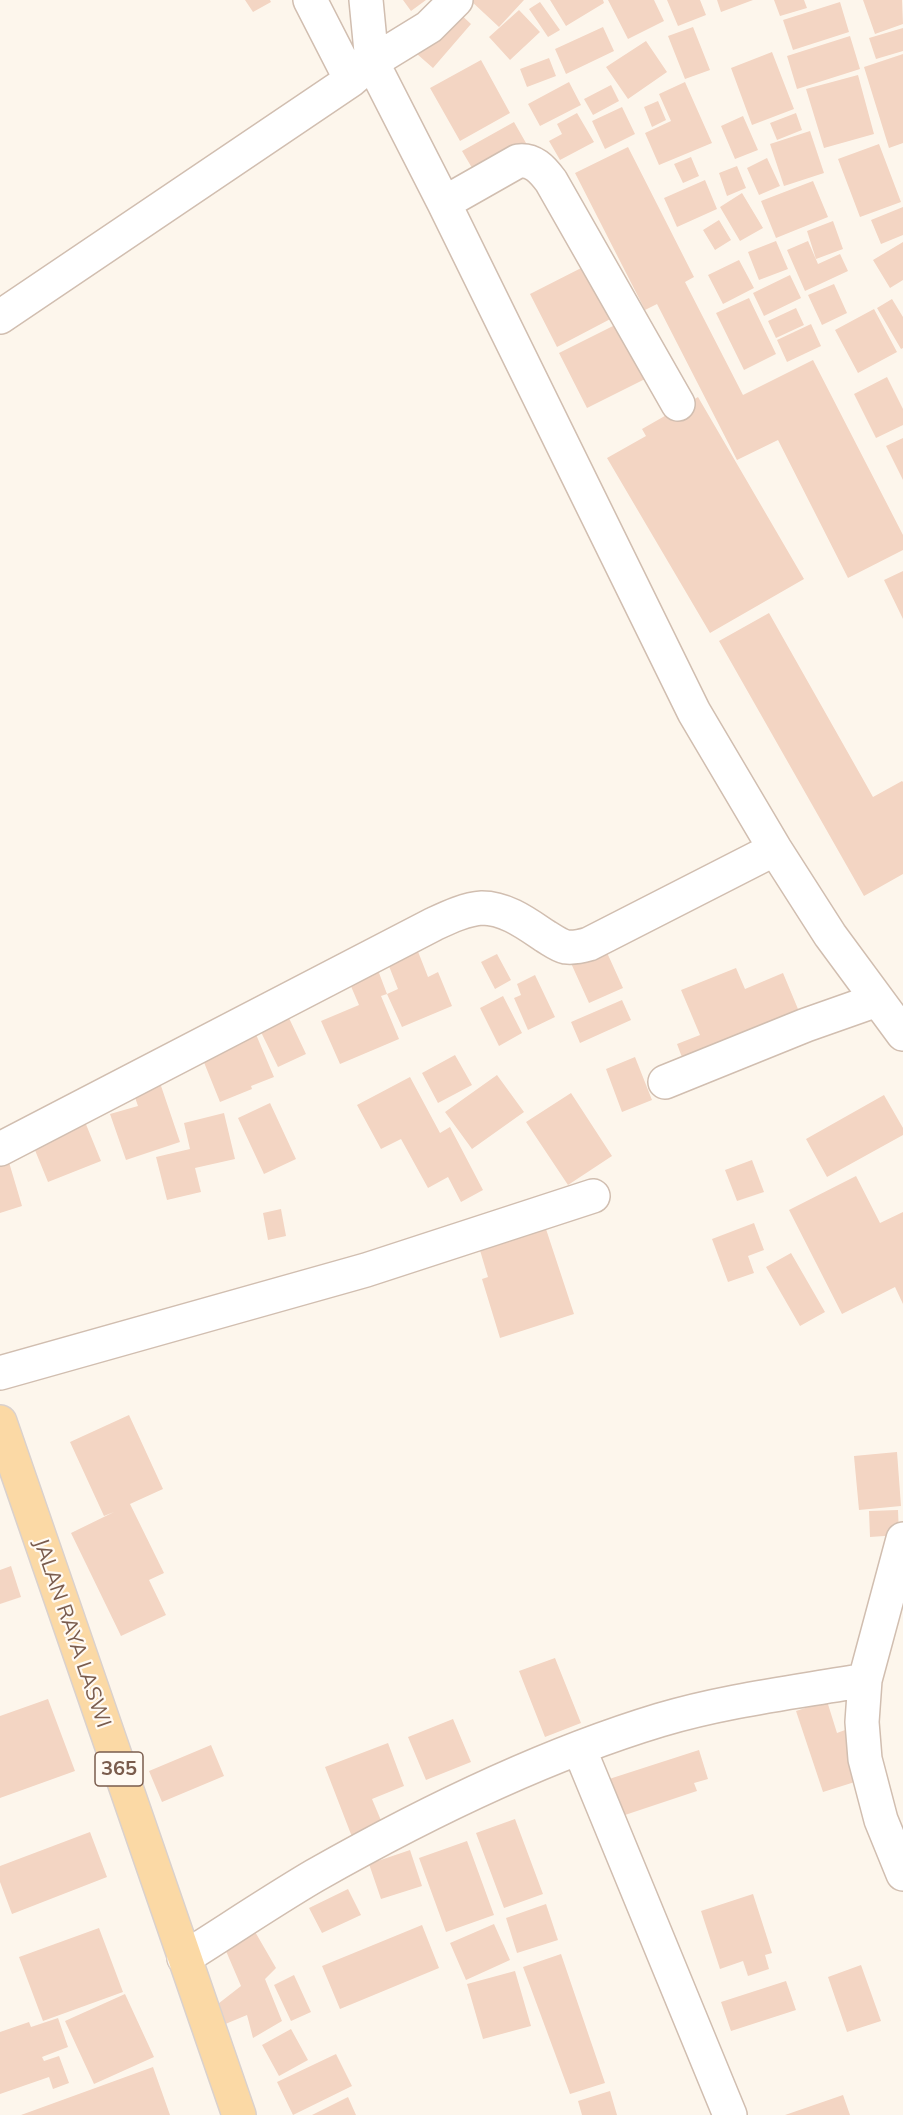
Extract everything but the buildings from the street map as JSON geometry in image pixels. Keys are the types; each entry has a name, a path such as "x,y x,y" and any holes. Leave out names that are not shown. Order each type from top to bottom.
{"main road":[{"name":"JALAN RAYA LASWI","path":"0,1422 239,2115"}],"street":[{"path":"310,0 362,71 444,203 694,712 775,849 830,935 903,1034"},
{"path":"362,71 366,0"},
{"path":"0,317 429,27 447,12 456,0"},
{"path":"444,203 518,161 527,161 539,167 551,181 678,404"},
{"path":"0,1149 423,929 458,914 483,908 495,909 525,922 556,943 568,947 581,946 775,849"},
{"path":"665,1082 806,1025 878,1000"},
{"path":"0,1372 366,1270 593,1196"},
{"path":"903,1539 865,1680 862,1722 866,1759 881,1820 903,1874"},
{"path":"184,1958 313,1877 392,1834 509,1776 579,1748 662,1720 702,1710 865,1680"},
{"path":"579,1748 730,2115"}]}
